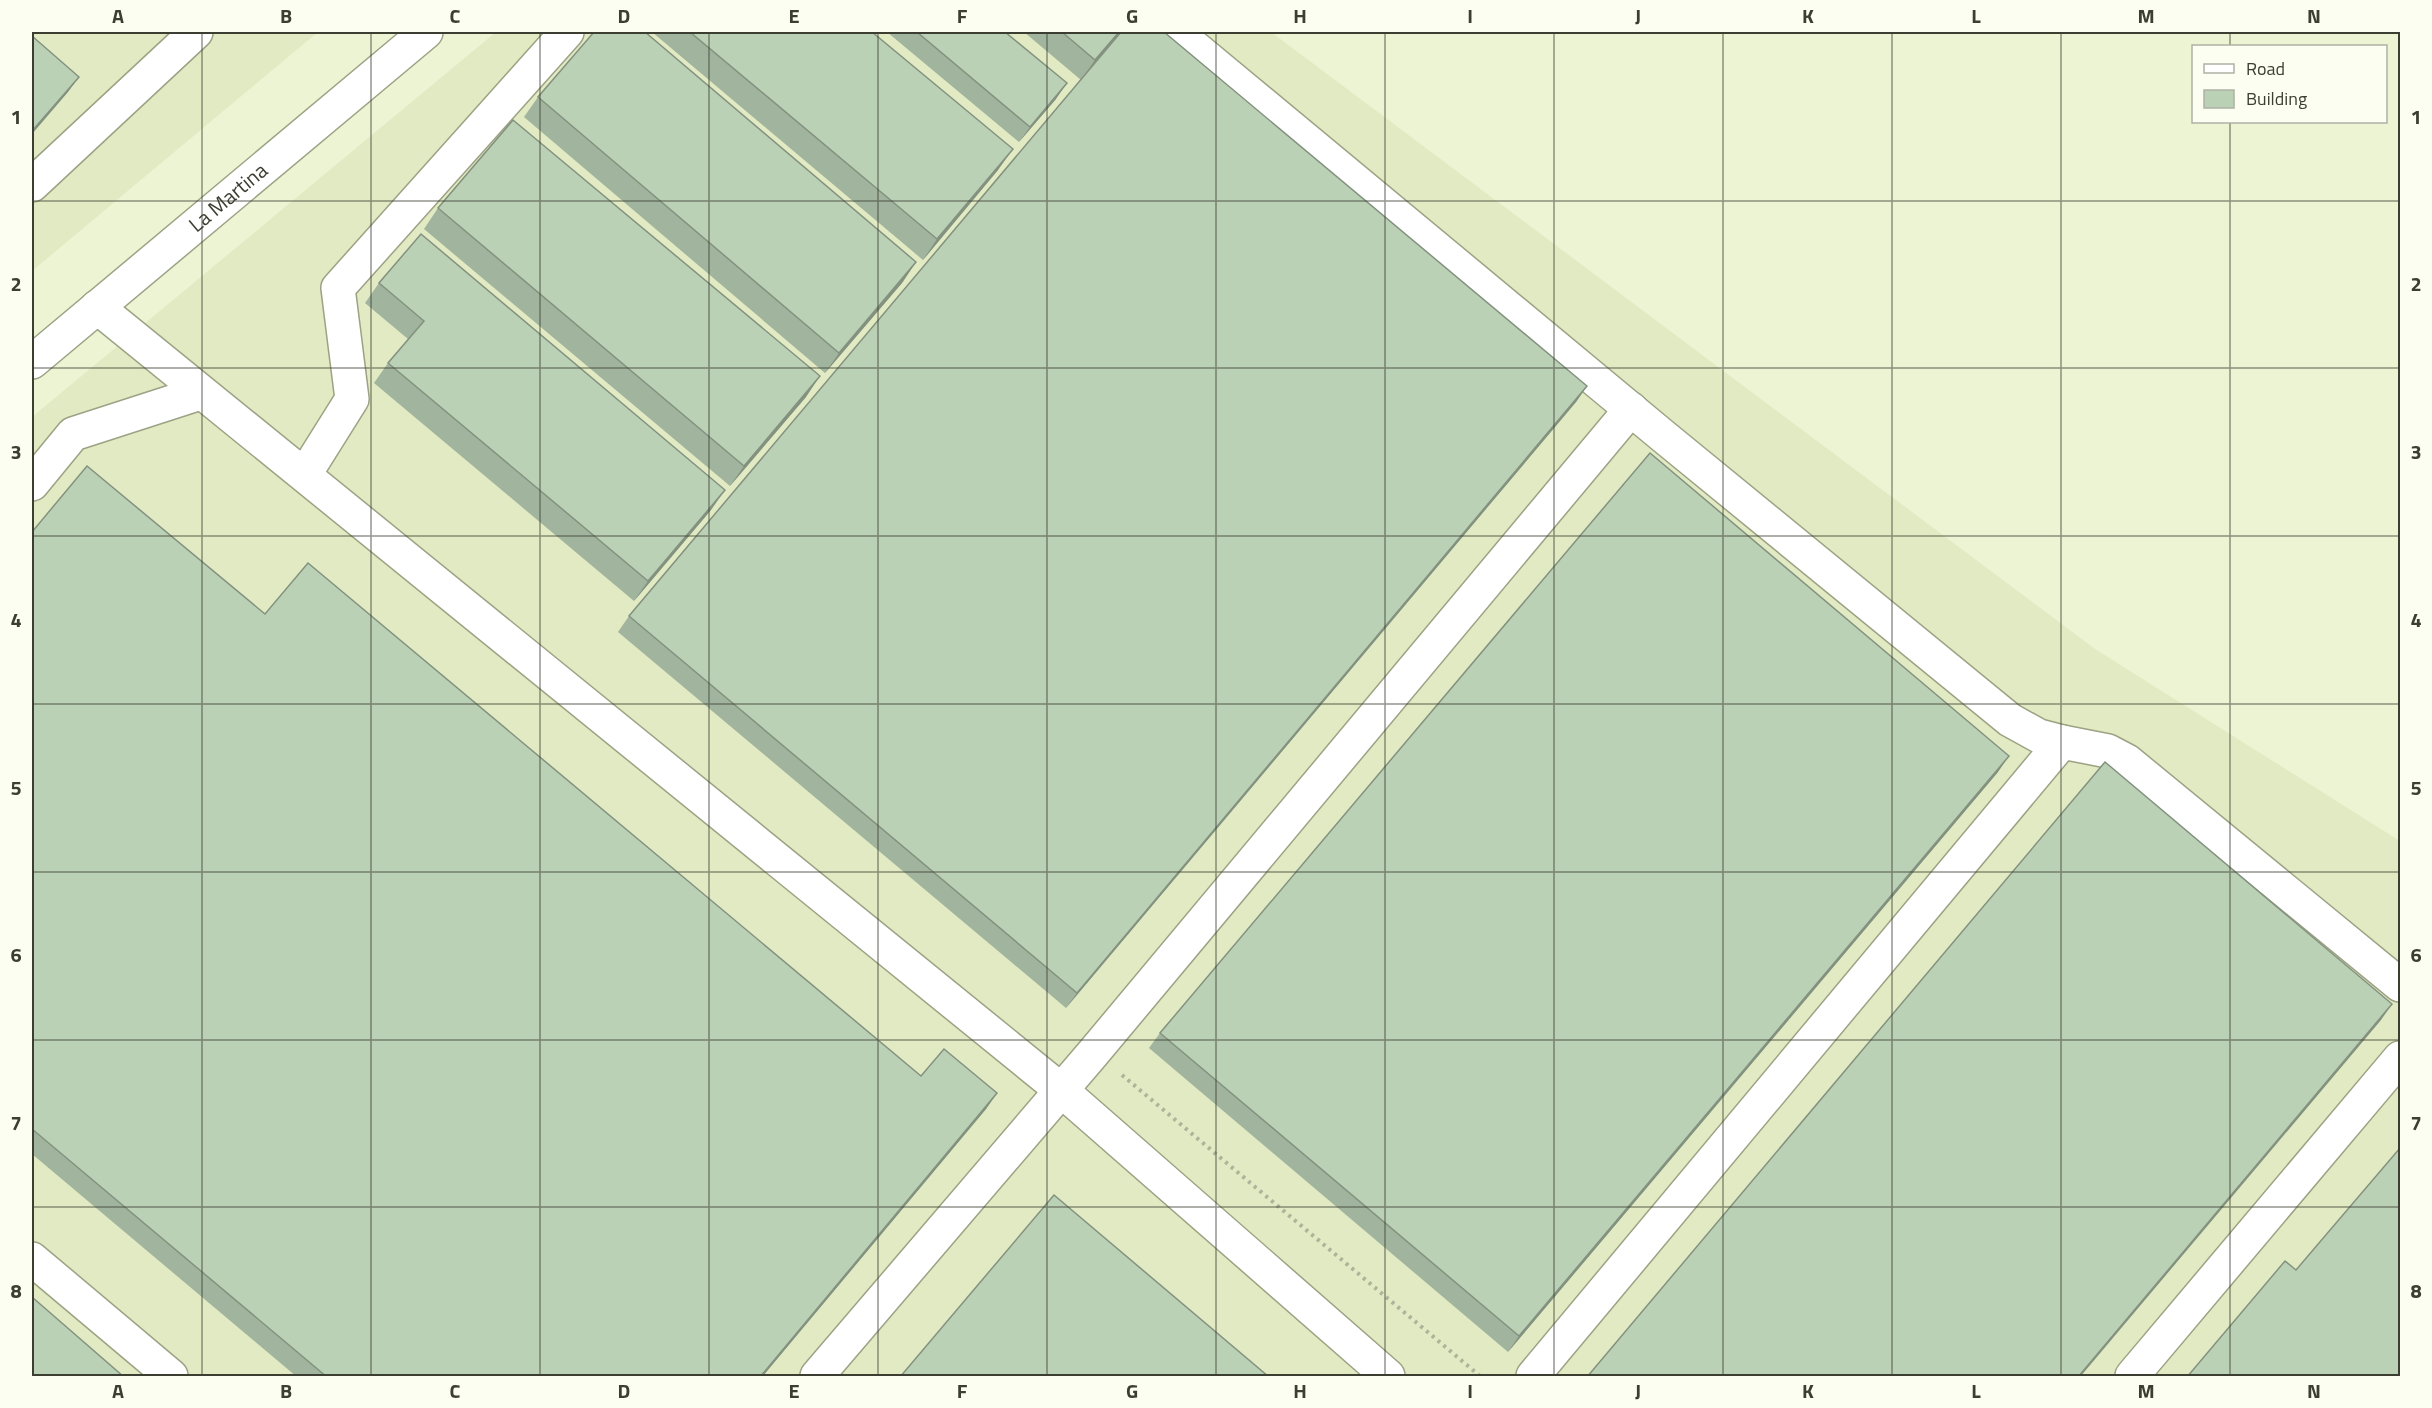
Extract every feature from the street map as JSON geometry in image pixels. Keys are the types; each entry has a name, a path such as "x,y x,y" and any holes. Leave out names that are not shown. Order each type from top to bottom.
{"street":[{"path":"32,185 196,32"},
{"name":"La Martina","path":"32,362 426,32"},
{"path":"305,474 352,399 338,288 567,32"},
{"path":"1176,32 2010,720 2032,733 2062,742 2108,751 2127,761 2400,985"},
{"path":"97,307 200,393 305,474 1061,1090 1388,1377"},
{"path":"32,484 73,434 200,393"},
{"path":"817,1377 1094,1052 1631,409"},
{"path":"1533,1377 2062,742"},
{"path":"2132,1377 2400,1058"},
{"path":"32,1259 171,1377"}],"path":[{"path":"1094,1052 1480,1377"}],"shaded area":[{"path":"32,32 318,32 32,271"},
{"path":"496,32 1271,32 2095,649 2400,841 2400,1376 32,1376 32,417"}],"building":[{"path":"594,32 645,32 916,262 839,353 538,97"},
{"path":"690,32 872,32 1013,149 937,239"},
{"path":"917,32 1005,32 1067,83 1030,127"},
{"path":"1062,32 1119,32 1095,60"},
{"path":"1121,32 1164,32 1587,386 1077,993 629,616"},
{"path":"32,36 79,77 32,131"},
{"path":"513,120 820,376 744,466 438,208"},
{"path":"421,234 725,490 648,581 388,363 424,321 379,283"},
{"path":"1650,453 2009,756 1519,1336 1160,1033"},
{"path":"87,466 265,614 308,563 921,1076 944,1049 997,1093 760,1377 327,1377 32,1129 32,532"},
{"path":"2105,762 2392,1004 2078,1377 1587,1377"},
{"path":"2400,1148 2400,1377 2187,1377 2285,1261 2296,1270"},
{"path":"1054,1195 1269,1377 900,1377"},
{"path":"32,1297 124,1377 32,1377"}]}
